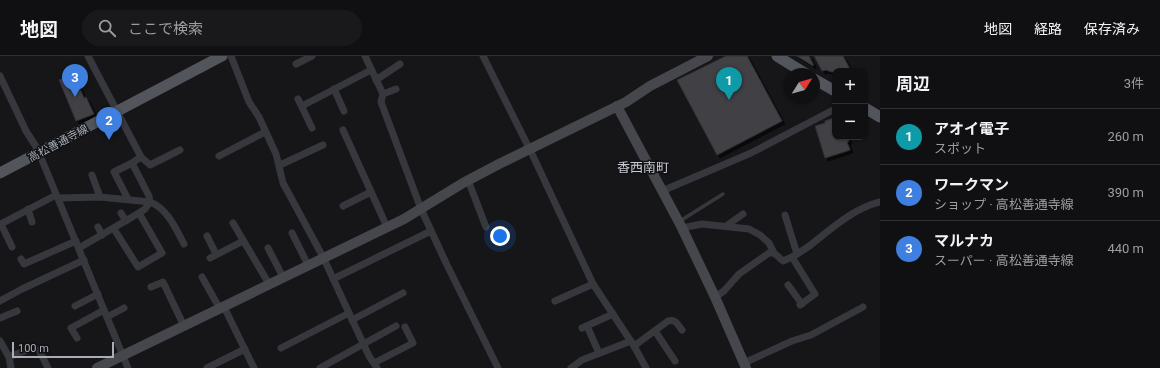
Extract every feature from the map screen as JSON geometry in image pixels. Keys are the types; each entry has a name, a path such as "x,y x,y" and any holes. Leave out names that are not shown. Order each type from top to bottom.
{"main road":[{"name":"高松善通寺線","path":"0,173 222,56"},
{"path":"777,56 796,68"},
{"path":"820,82 832,89"},
{"path":"868,110 880,117"}],"street":[{"path":"88,56 141,157 150,165 180,150"},
{"path":"231,56 249,102 259,117 276,154 280,165 283,183 323,257 369,356 376,366 413,343 405,327"},
{"path":"296,64 312,56"},
{"path":"365,56 382,94 381,102 421,209 486,346 498,368"},
{"path":"483,56 593,284 633,343 646,368"},
{"path":"97,368 387,227 421,209 468,180 617,106 650,86 708,56"},
{"path":"376,80 400,64"},
{"path":"312,128 300,103 357,81 371,70"},
{"path":"1,81 26,131 40,152 124,355 128,368"},
{"path":"334,89 344,111"},
{"path":"382,94 396,89"},
{"path":"617,106 680,225 715,297 745,365 792,341 811,335 863,307"},
{"path":"662,192 751,153 832,111"},
{"path":"343,130 387,227"},
{"path":"219,156 265,132"},
{"path":"280,165 324,145"},
{"path":"128,199 114,172 141,157"},
{"path":"79,248 139,214 150,202 149,196 132,163"},
{"path":"92,175 100,196"},
{"path":"468,180 486,227"},
{"path":"343,206 371,192"},
{"path":"12,247 0,224 57,196 100,196 150,202 158,205 184,244"},
{"path":"680,225 702,224 749,229 760,235 769,243 774,253 783,261 795,256 818,240 832,227 868,206 880,202"},
{"path":"28,209 32,222"},
{"path":"121,213 126,221"},
{"path":"114,229 138,267 162,253 139,214"},
{"path":"726,226 743,214"},
{"path":"785,215 795,256 815,294 801,304 788,285"},
{"path":"233,223 269,284"},
{"path":"98,227 102,235"},
{"path":"333,279 431,231"},
{"path":"292,233 308,265"},
{"path":"207,236 213,256 243,241"},
{"path":"21,259 24,264 44,252 76,241"},
{"path":"268,248 283,277"},
{"path":"715,297 724,291 739,274 769,253 774,253"},
{"path":"0,301 22,288 84,260"},
{"path":"202,277 222,308 254,368"},
{"path":"151,288 163,282 184,326"},
{"path":"555,301 593,284"},
{"path":"282,348 403,293"},
{"path":"75,306 98,294"},
{"path":"76,338 71,328 106,313 124,308"},
{"path":"0,318 17,311"},
{"path":"599,353 584,327 612,314"},
{"path":"571,368 582,360 599,353 633,343 655,331 668,321 675,321 682,330"},
{"path":"320,368 396,326"},
{"path":"655,331 675,361"},
{"path":"0,341 9,357 11,368"},
{"path":"207,368 245,349"},
{"path":"9,357 27,350"},
{"path":"39,350 48,368"}],"lane":[{"path":"680,225 723,194"}],"building":[{"path":"726,56 747,56 782,121 717,155 677,80"},
{"path":"797,56 809,56 813,66"},
{"path":"814,56 843,56 849,68 832,68 832,72 826,70 822,71"},
{"path":"75,73 84,98 86,97 94,114 76,121 59,80"},
{"path":"832,119 832,140 848,140 847,142 850,150 825,158 815,126 825,123 825,121"}],"place":[{"name":"マルナカ","path":"75,97"},
{"name":"アオイ電子","path":"729,100"},
{"name":"ワークマン","path":"109,140"}],"district":[{"name":"香西南町","path":"643,167"}]}
